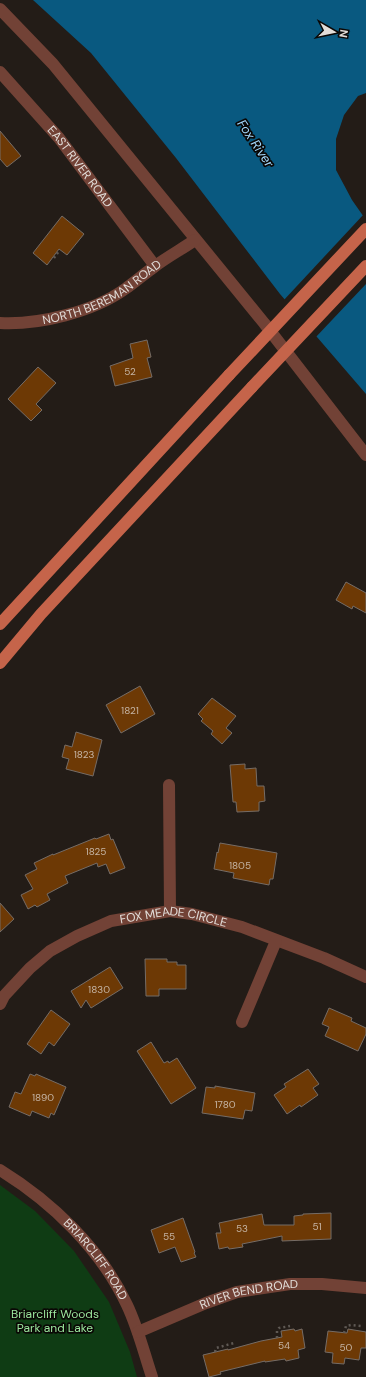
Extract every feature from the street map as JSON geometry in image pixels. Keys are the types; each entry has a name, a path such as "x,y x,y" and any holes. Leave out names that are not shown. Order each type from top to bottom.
{"main road":[{"path":"0,624 366,229"},
{"path":"0,663 46,609 366,266"}],"street":[{"path":"0,9 53,64 264,323 366,455"},
{"name":"EAST RIVER ROAD","path":"0,72 59,138 155,266"},
{"name":"NORTH BEREMAN ROAD","path":"0,323 14,324 45,319 93,307 124,290 155,266 195,240"},
{"path":"169,785 170,911"},
{"name":"FOX MEADE CIRCLE","path":"0,1004 4,996 30,968 50,952 78,936 111,921 170,911 192,914 242,927 324,958 366,977"},
{"path":"242,1022 276,941"},
{"name":"BRIARCLIFF ROAD","path":"0,1170 26,1187 46,1203 78,1234 106,1269 127,1305 138,1332 152,1377"},
{"name":"RIVER BEND ROAD","path":"138,1332 206,1303 237,1292 290,1284 322,1284 366,1288"}],"path":[{"path":"54,258 59,251 58,250"},
{"path":"277,1338 277,1331 279,1328 290,1326"},
{"path":"344,1333 346,1326 361,1326"},
{"path":"215,1352 216,1348 234,1343"}],"green space":[{"name":"Briarcliff Woods Park and Lake","path":"0,1185 35,1211 74,1251 109,1302 130,1352 137,1377 0,1377"}],"water":[{"name":"Fox River","path":"33,0 366,0 366,93 358,96 344,115 336,139 336,170 352,200 366,220 366,394 280,294 176,158 91,53"}],"pier":[{"path":"364,214 366,217 366,284 315,338 283,301"}],"building":[{"path":"0,131 21,156 7,167 0,159"},
{"path":"62,216 84,234 67,255 59,249 47,265 33,253"},
{"path":"147,340 151,357 147,358 152,377 115,386 110,366 133,358 130,344"},
{"path":"38,367 56,383 36,404 42,410 31,421 8,399"},
{"path":"346,582 366,593 366,613 353,606 352,609 336,600"},
{"path":"140,686 155,714 121,733 106,705"},
{"path":"212,698 236,716 226,728 232,733 222,744 211,734 213,731 201,721 203,719 198,714"},
{"path":"76,732 102,740 93,776 66,769 69,759 62,757 65,745 72,747"},
{"path":"245,764 245,769 256,768 257,786 264,786 265,801 259,802 259,811 237,812 236,802 233,802 230,765"},
{"path":"109,834 111,840 113,839 125,868 110,874 106,864 98,867 97,863 65,876 68,883 47,894 50,900 37,907 35,905 28,909 21,895 33,889 25,875 37,869 34,863 53,854"},
{"path":"220,843 277,853 273,879 270,879 269,885 233,878 234,873 214,869"},
{"path":"0,903 14,919 0,932"},
{"path":"145,959 167,959 167,962 177,962 177,965 186,965 186,989 159,989 159,996 146,996"},
{"path":"110,967 123,988 91,1008 86,1000 81,1008 71,991"},
{"path":"329,1008 352,1018 351,1021 366,1028 366,1034 358,1051 325,1036 329,1027 322,1024"},
{"path":"51,1010 70,1024 54,1046 49,1042 41,1054 27,1044"},
{"path":"151,1042 164,1063 168,1061 169,1063 177,1058 196,1088 171,1104 137,1051"},
{"path":"308,1069 319,1084 313,1088 318,1095 301,1107 300,1105 287,1114 274,1095 286,1087 284,1084"},
{"path":"30,1074 35,1076 36,1074 66,1087 54,1115 51,1113 49,1118 32,1111 30,1116 9,1107 15,1092 21,1094"},
{"path":"215,1086 255,1093 252,1111 245,1110 243,1119 202,1113 206,1087 215,1088"},
{"path":"331,1213 331,1239 282,1241 282,1236 242,1244 243,1247 229,1249 228,1247 219,1249 216,1233 221,1233 219,1223 262,1214 264,1225 294,1225 294,1216 303,1214"},
{"path":"183,1218 196,1257 181,1262 175,1247 159,1253 151,1230"},
{"path":"294,1329 295,1331 302,1329 305,1348 298,1350 299,1358 286,1361 285,1359 265,1361 220,1372 221,1374 209,1377 203,1355 282,1337 281,1331"},
{"path":"348,1329 366,1332 366,1348 361,1348 359,1360 345,1358 344,1364 332,1363 333,1353 325,1352 328,1331 347,1333"}]}
